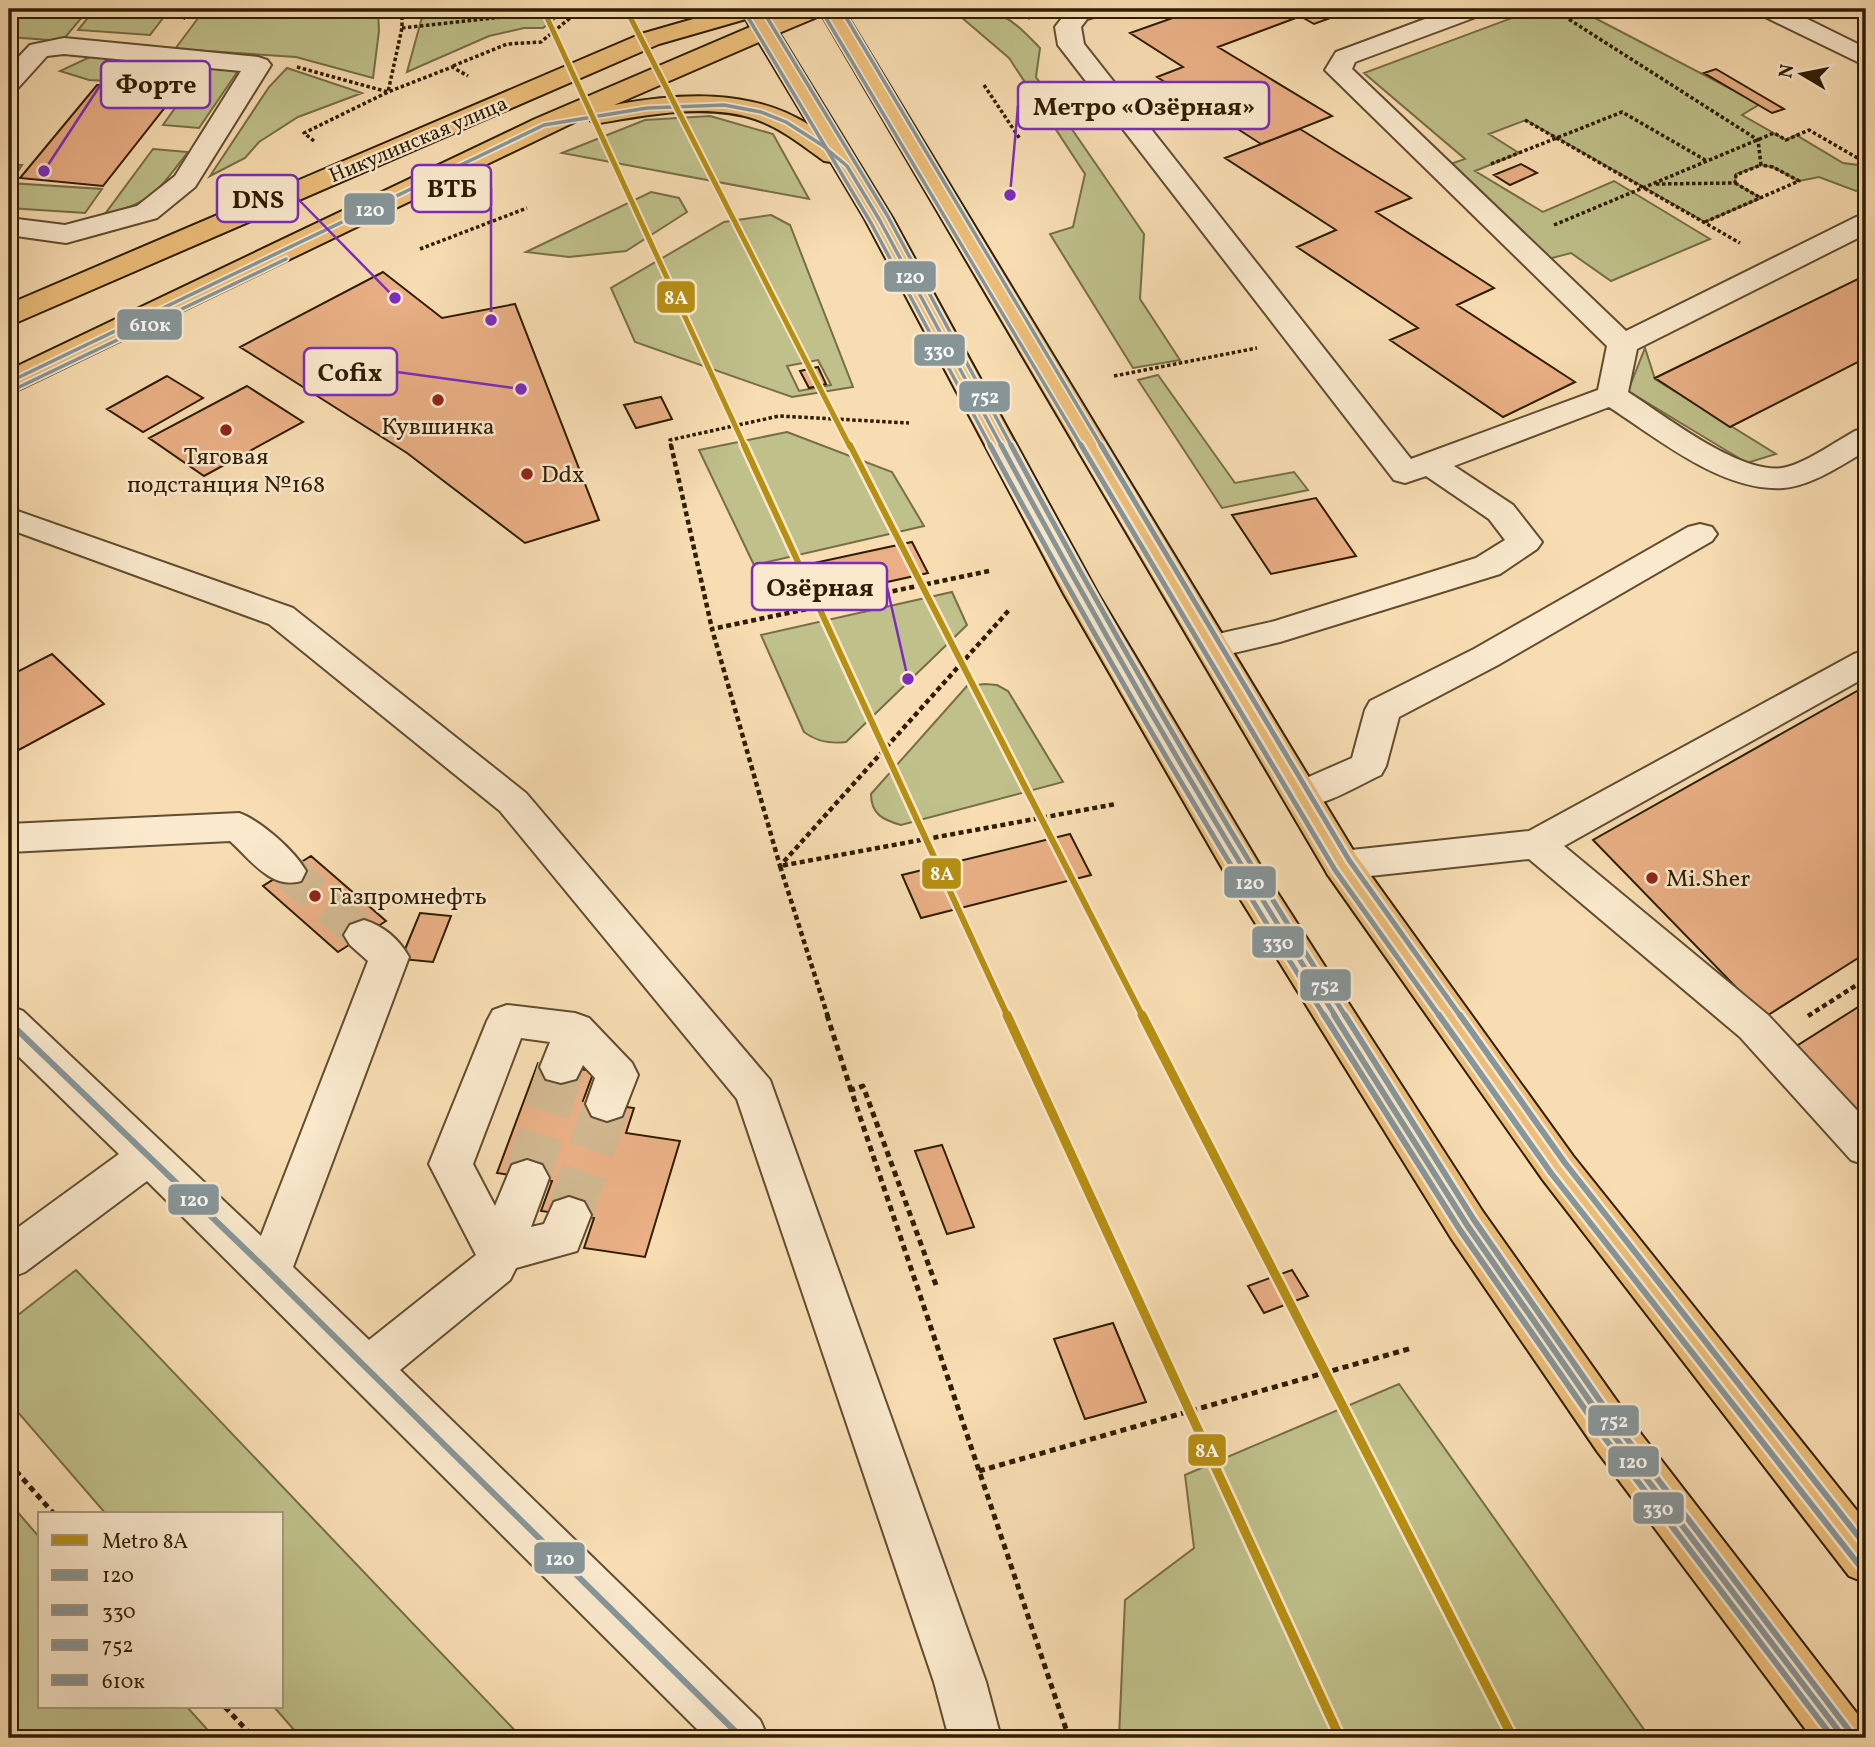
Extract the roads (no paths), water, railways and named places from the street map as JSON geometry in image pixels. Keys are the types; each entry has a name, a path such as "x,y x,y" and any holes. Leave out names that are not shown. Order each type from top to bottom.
{"main road":[{"name":"Никулинская улица","path":"9,315 650,39 756,14 814,9"},
{"path":"831,9 1342,865 1558,1168 1866,1560"},
{"name":"Никулинская улица","path":"9,383 544,125 756,14"},
{"path":"756,14 879,219 1093,615 1250,882 1452,1201 1614,1436 1844,1738"},
{"path":"544,125 636,109 693,105 751,108 785,121 844,162"}],"street":[{"path":"1095,9 1077,15 1068,27 1071,45 1405,473 1612,395"},
{"path":"1475,9 1345,57 1338,70 1623,344"},
{"path":"1768,9 1866,58"},
{"path":"9,46 39,50 64,46 258,65 186,181 146,212 66,234 9,228"},
{"path":"9,82 39,50"},
{"path":"1623,344 1866,223"},
{"path":"1612,395 1623,344"},
{"path":"1612,395 1721,464 1758,478 1786,478 1866,438"},
{"path":"1212,646 1280,631 1488,566 1525,542 1501,512 1430,464"},
{"path":"9,518 281,616 513,802 755,1092 960,1682 975,1738"},
{"path":"1301,795 1368,766 1382,710 1486,657 1700,534"},
{"path":"1342,865 1537,844 1866,662"},
{"path":"9,838 239,827 287,871"},
{"path":"1537,844 1754,1026 1793,1065 1866,1148"},
{"path":"269,1272 389,957 364,935"},
{"path":"498,1254 451,1164 508,1021 568,1048 617,1075 607,1104"},
{"path":"9,1022 269,1272 742,1738"},
{"path":"9,1259 149,1156"},
{"path":"367,1369 494,1267 527,1178"},
{"path":"498,1254 561,1238 569,1215"}],"tunnel":[{"path":"287,871 364,935"},
{"path":"527,1178 561,1067"},
{"path":"569,1215 607,1104"}],"metro line":[{"name":"8А","path":"543,9 1340,1738"},
{"name":"8А","path":"626,9 1513,1738"}],"place":[{"name":"Форте","path":"44,171"},
{"name":"Метро «Озёрная»","path":"1010,195"},
{"name":"DNS","path":"395,298"},
{"name":"ВТБ","path":"491,320"},
{"name":"Cofix","path":"521,389"},
{"name":"Кувшинка","path":"438,400"},
{"name":"Тяговая подстанция №168","path":"226,430"},
{"name":"Ddx","path":"527,474"},
{"name":"Озёрная","path":"908,679"},
{"name":"Mi.Sher","path":"1652,878"},
{"name":"Газпромнефть","path":"315,896"}]}
